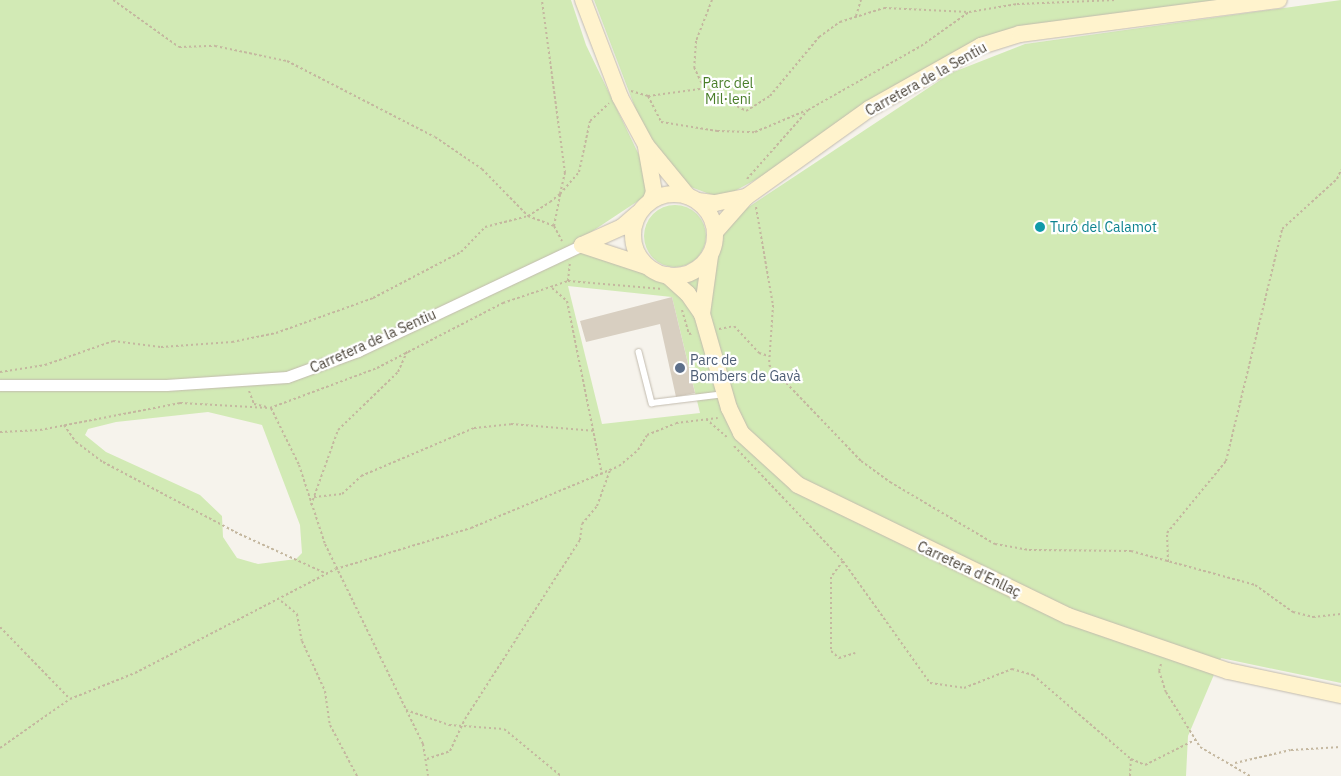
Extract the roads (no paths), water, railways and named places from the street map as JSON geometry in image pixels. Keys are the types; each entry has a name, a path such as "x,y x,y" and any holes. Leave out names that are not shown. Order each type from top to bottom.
{"street":[{"path":"583,0 610,76 646,145 693,198 707,209 716,231 710,256 691,272 668,283 648,267 637,252 632,233 654,192 646,145"},
{"name":"Carretera de la Sentiu","path":"716,231 749,196 869,110 981,46 1020,34 1279,0"},
{"path":"646,205 663,195 693,198"},
{"name":"Carretera de la Sentiu","path":"693,198 715,204 749,196"},
{"name":"Carretera de la Sentiu","path":"0,385 249,382 296,374 358,351 622,226 646,205"},
{"path":"574,248 648,267"},
{"name":"Carretera d'Enllaç","path":"702,314 710,256"},
{"name":"Carretera d'Enllaç","path":"668,283 688,294 702,314 726,400 741,433 768,460 825,502 1068,616 1165,652 1341,695"}],"lane":[{"path":"640,352 652,404 726,400"}],"place":[{"name":"Turó del Calamot","path":"1040,227"},
{"name":"Parc de Bombers de Gavà","path":"680,368"}],"park label":[{"name":"Parc del Mil·leni","path":"728,92"}]}
